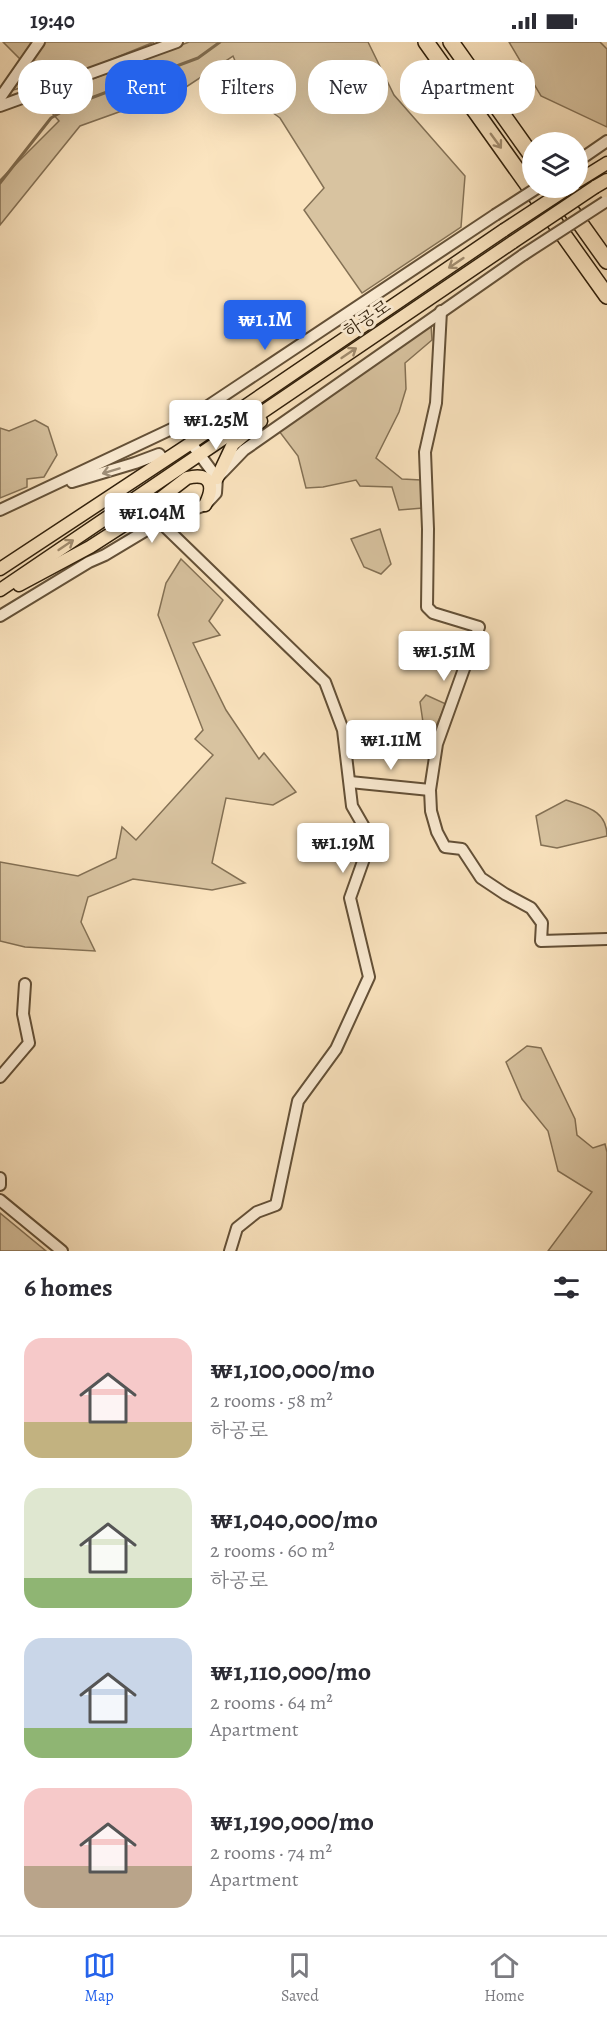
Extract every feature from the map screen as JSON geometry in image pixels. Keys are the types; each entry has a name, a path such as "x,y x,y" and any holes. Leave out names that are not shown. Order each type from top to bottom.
{"highway":[{"path":"426,42 607,296"},
{"path":"451,42 522,142"},
{"path":"562,198 607,261"}],"main road":[{"path":"588,174 607,163"},
{"name":"하공로","path":"0,590 607,180"},
{"name":"하공로","path":"0,569 191,443 553,198"},
{"path":"217,478 233,444 316,376"},
{"path":"0,596 90,547 135,518 188,478 198,475 206,478 211,485 211,494 205,505"}],"street":[{"path":"0,98 39,42"},
{"path":"0,106 177,42"},
{"path":"588,154 607,141"},
{"path":"0,510 178,426 522,198"},
{"path":"217,478 244,450 441,311 606,201"},
{"path":"441,311 436,403 425,452 428,530 427,608 433,613 479,627 437,744 430,790 431,811 436,832 445,847 462,849 481,878 531,908 542,923 541,941 607,939"},
{"path":"0,616 160,522 205,505 216,494 217,478 191,443"},
{"path":"37,493 135,464 159,454 164,460"},
{"path":"160,522 325,682 343,729 352,806 371,839 350,898 369,977 336,1049 298,1101 276,1205 257,1212 237,1228 230,1251"},
{"path":"350,782 430,790"},
{"path":"0,1077 29,1043 23,1014 25,984"},
{"path":"0,1178 0,1185"},
{"path":"0,1200 62,1251"}],"shaded area":[{"path":"3,42 33,42 21,60"},
{"path":"43,42 154,42 105,60 93,67 93,60 32,60"},
{"path":"189,42 368,42 377,60 308,60 308,114 388,114 388,83 400,102 400,114 411,114 465,176 461,227 362,293 304,210 324,188 280,118 275,114 296,114 296,60 235,60 233,56 227,60 199,60 199,78 187,86 187,60 142,60"},
{"path":"509,42 600,42 607,49 607,127 541,96 535,86 535,60 520,60"},
{"path":"105,74 105,114 113,114 80,126 0,225 0,180 59,121 53,114 93,114 93,79"},
{"path":"431,324 432,340 405,363 406,389 399,412 376,458 402,479 421,480 423,508 399,510 392,487 360,486 356,480 306,488 298,456 279,431"},
{"path":"35,420 48,427 57,455 44,477 27,479 27,487 0,498 0,428 9,431"},
{"path":"380,529 391,564 381,574 364,567 351,539"},
{"path":"181,559 223,600 209,621 220,635 193,643 226,710 259,759 264,753 296,792 273,805 226,798 212,863 245,883 212,890 133,879 88,897 81,922 95,951 25,947 0,941 0,862 78,876 116,858 122,827 136,840 213,755 195,739 203,730 158,615 166,583"},
{"path":"426,695 446,704 435,728 423,722 420,702"},
{"path":"566,800 588,808 599,815 606,827 607,836 557,848 541,845 536,816"},
{"path":"527,1046 541,1048 575,1119 577,1135 593,1148 605,1144 607,1152 607,1251 548,1251 592,1192 558,1171 548,1131 522,1099 506,1062"},
{"path":"0,1213 46,1251 0,1251"}],"waterway":[{"path":"0,183 51,118 75,104 198,58 220,42"}]}
